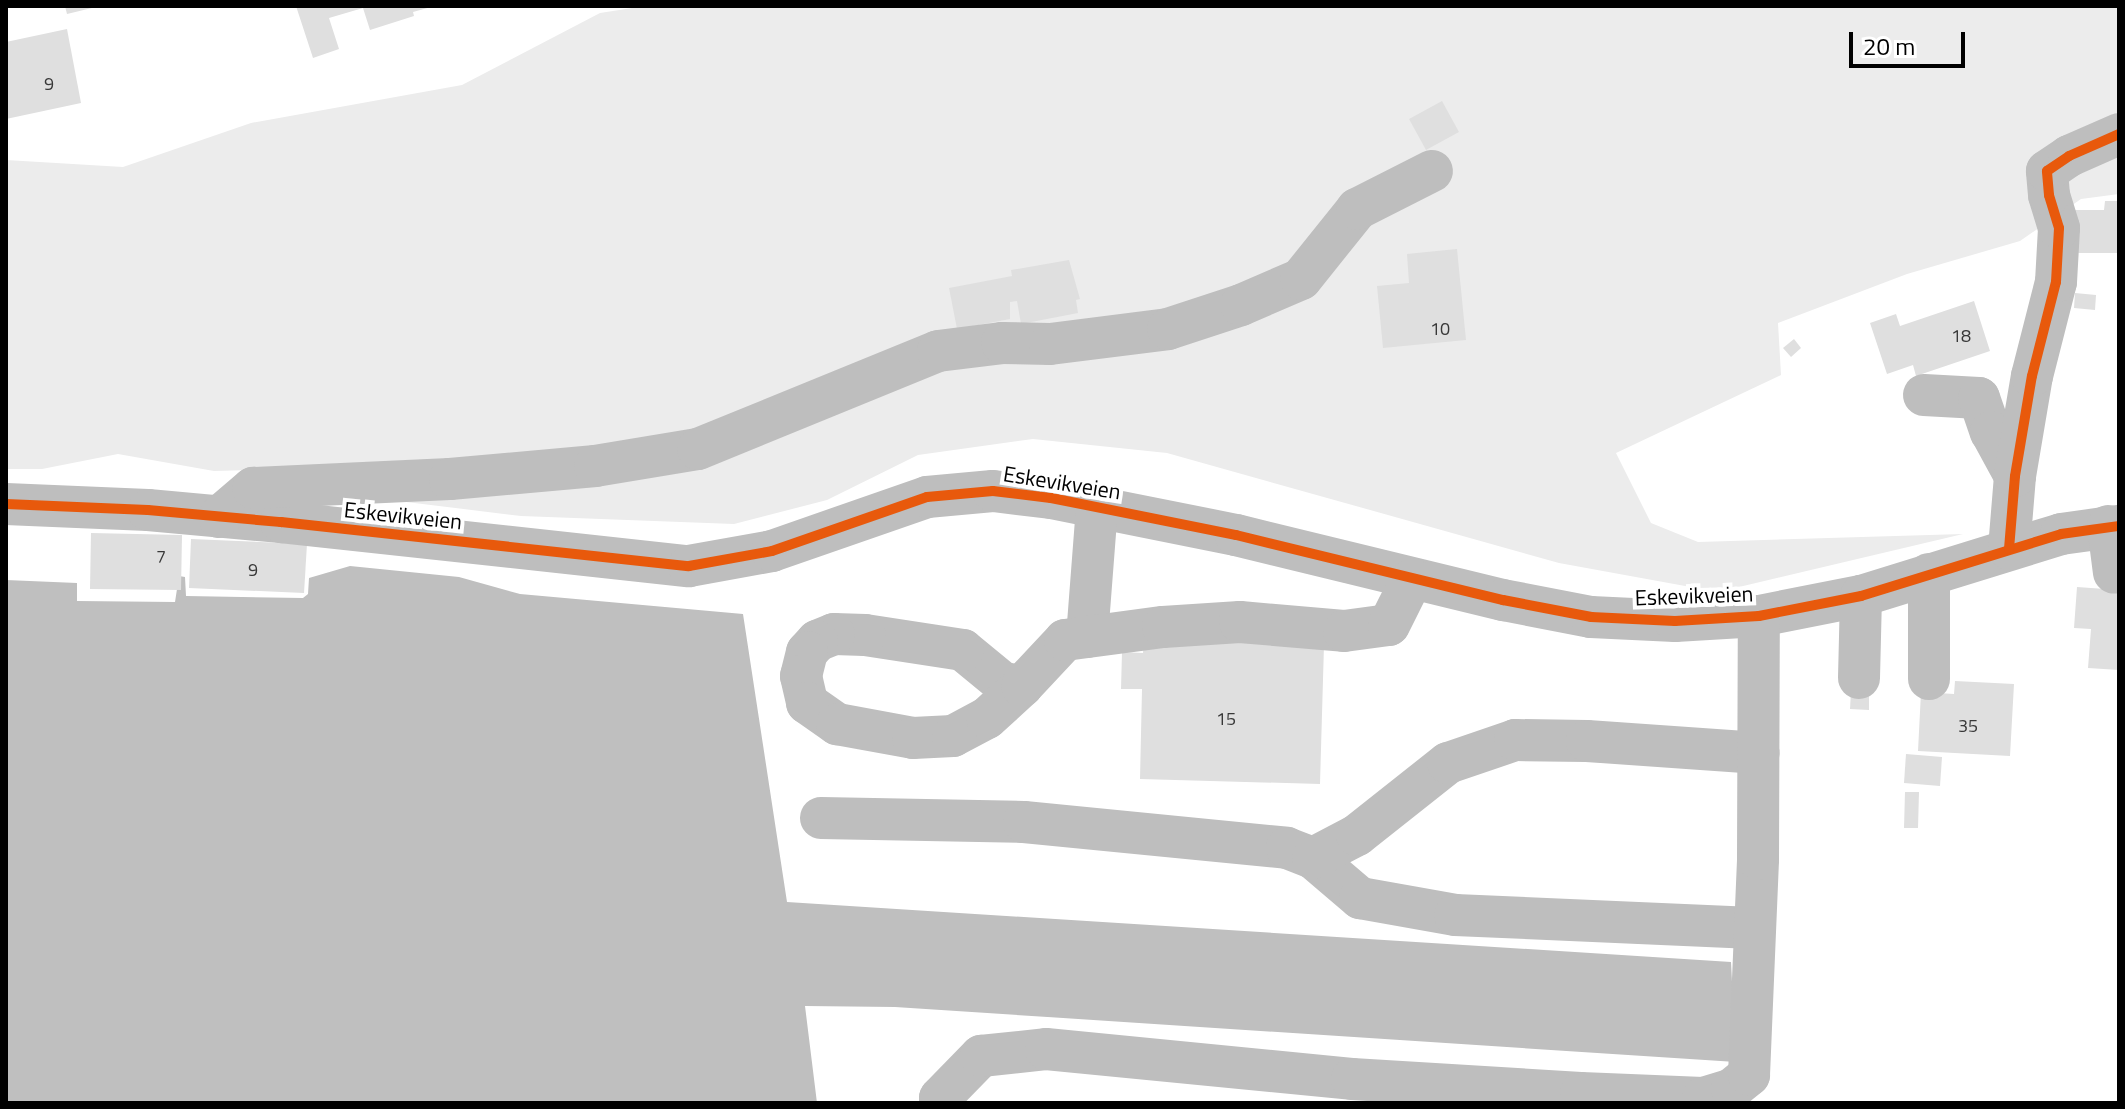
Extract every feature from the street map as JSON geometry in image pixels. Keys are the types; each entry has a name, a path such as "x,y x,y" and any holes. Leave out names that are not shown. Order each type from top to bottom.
{"street":[{"path":"2009,549 2015,476 2032,376 2056,282 2059,228 2049,195 2047,171 2069,156 2119,134"},
{"path":"219,517 253,488 464,478 595,466 698,449 938,351 1002,343 1050,344 1168,329 1241,305 1301,279 1357,209 1432,171"},
{"path":"1924,395 1979,398 1991,432 2015,476"},
{"name":"Eskevikveien","path":"6,504 219,517 689,566 772,551 927,497 993,491 1236,535 1412,579 1591,617 1675,621 1759,616 1861,596 2061,534 2114,526"},
{"path":"1087,637 1097,508"},
{"path":"2114,526 2114,573"},
{"path":"1929,574 1929,679"},
{"path":"1022,686 1065,640 1240,622 1344,631 1389,625 1412,579"},
{"path":"1859,678 1861,596"},
{"path":"940,1103 940,1098 981,1056 1046,1049 1352,1079 1703,1098 1732,1089 1748,1089 1759,753 1759,616"},
{"path":"1313,858 1357,835 1448,763 1515,740 1587,741 1759,753"},
{"path":"821,818 1024,822 1287,848 1313,858 1360,898 1455,915 1753,928"}],"shaded area":[{"path":"645,6 2119,6 2119,194 2081,199 2020,241 1907,274 1778,323 1781,375 1616,453 1651,523 1698,542 1963,534 1718,592 1559,563 1167,453 1033,439 918,455 827,500 734,524 521,516 398,501 252,470 214,471 118,454 42,469 6,469 6,160 123,167 251,123 462,85 600,13"},
{"path":"350,566 459,577 520,594 743,614 787,902 1731,962 1736,1062 895,1007 805,1006 817,1103 6,1103 6,580 77,583 77,601 175,602 179,576 185,577 186,596 303,598 308,594 309,578"}],"building":[{"path":"65,6 96,6 96,7 67,14"},
{"path":"296,6 431,7 413,12 414,16 370,30 363,8 329,18 339,49 313,58"},
{"path":"67,29 81,103 6,119 6,42"},
{"path":"1442,101 1459,132 1426,150 1409,119"},
{"path":"2105,201 2119,201 2119,253 2068,253 2068,210 2104,210"},
{"path":"1457,249 1466,340 1383,348 1377,286 1409,283 1407,254"},
{"path":"1069,260 1080,299 1076,300 1078,313 1021,324 1017,301 1010,302 1010,319 957,329 949,288 1012,276 1011,270"},
{"path":"2075,293 2096,295 2095,310 2074,308"},
{"path":"1974,301 1990,351 1916,376 1913,365 1887,374 1870,323 1896,314 1900,326"},
{"path":"1794,339 1801,348 1791,357 1783,348"},
{"path":"91,533 182,535 181,590 90,589"},
{"path":"191,539 307,544 304,593 189,588"},
{"path":"2077,587 2119,590 2119,670 2088,668 2091,629 2074,628"},
{"path":"1144,640 1324,645 1320,784 1140,779 1142,689 1121,689 1122,652 1143,653"},
{"path":"1955,681 2014,684 2010,756 1918,751 1921,692 1954,694"},
{"path":"1851,691 1869,691 1869,710 1850,709"},
{"path":"1906,754 1942,757 1940,786 1904,783"},
{"path":"1905,792 1919,792 1918,828 1904,828"}],"cycle path":[{"path":"2009,549 2015,476 2032,376 2056,282 2059,228 2049,195 2047,171 2069,156 2119,134"},
{"path":"6,504 148,510 281,522 689,566 772,551 927,497 993,491 1051,498 1236,535 1503,600 1591,617 1675,621 1759,616 1861,596 2061,534 2119,526"}]}
